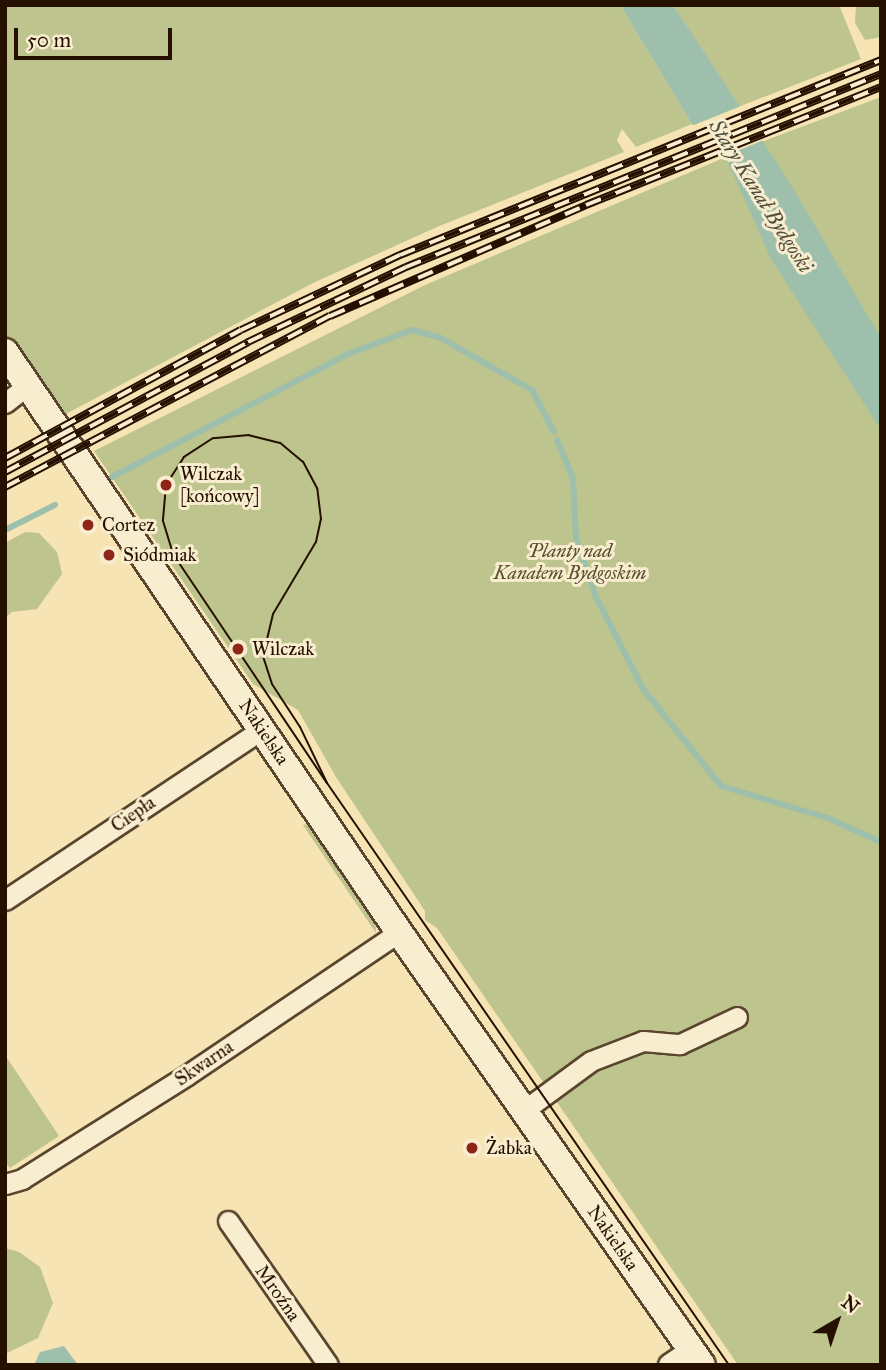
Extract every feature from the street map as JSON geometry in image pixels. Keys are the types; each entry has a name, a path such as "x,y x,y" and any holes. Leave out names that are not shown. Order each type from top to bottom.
{"main road":[{"name":"Nakielska","path":"5,352 523,1111 688,1360"}],"street":[{"path":"5,402 29,384"},
{"name":"Ciepła","path":"5,900 262,729"},
{"name":"Skwarna","path":"5,1184 22,1179 187,1075 399,932"},
{"path":"523,1111 591,1061 643,1041 680,1044 737,1017"},
{"name":"Mroźna","path":"228,1221 328,1365"}],"green space":[{"path":"5,5 620,5 692,124 636,147 622,129 617,140 624,152 437,227 313,283 62,416 5,334"},
{"path":"673,5 839,5 861,59 738,107"},
{"path":"856,5 881,5 881,37 865,40 855,23"},
{"name":"Planty nad Kanałem Bydgoskim","path":"881,97 881,1365 738,1365 437,928 425,920 425,911 336,777 298,710 253,684 94,451 425,285 761,142"},
{"path":"25,532 39,533 57,552 62,574 37,609 12,612 5,618 5,543"},
{"path":"312,823 375,917 376,933 303,825"},
{"path":"5,1055 59,1136 10,1168 5,1162"},
{"path":"5,1248 19,1252 40,1267 53,1303 38,1338 5,1354"}],"water":[{"name":"Stary Kanał Bydgoski","path":"620,5 673,5 785,175 881,338 881,430 771,259 727,160 692,124"},
{"path":"64,1346 78,1365 34,1365 40,1352"}],"pier":[{"path":"741,106 764,140 722,157 689,127"}],"waterway":[{"path":"112,477 348,354 412,330 439,337 532,390 554,432"},
{"path":"557,440 573,478 576,539 596,597 643,689 721,786 828,818 881,842"},
{"path":"5,530 55,505"}],"tram line":[{"path":"327,783 300,727 272,684 263,656 273,614 316,542 321,519 317,488 303,462 280,443 249,435 213,438 184,457 166,485 163,521 173,554 327,783 729,1365"}],"railway":[{"path":"5,458 241,330 400,255 881,60"},
{"path":"5,472 248,342 406,267 881,74"},
{"path":"5,487 330,316 586,205 881,87"}],"place":[{"name":"Wilczak [końcowy]","path":"166,485"},
{"name":"Cortez","path":"88,525"},
{"name":"Siódmiak","path":"109,555"},
{"name":"Wilczak","path":"238,649"},
{"name":"Żabka","path":"472,1148"}]}
